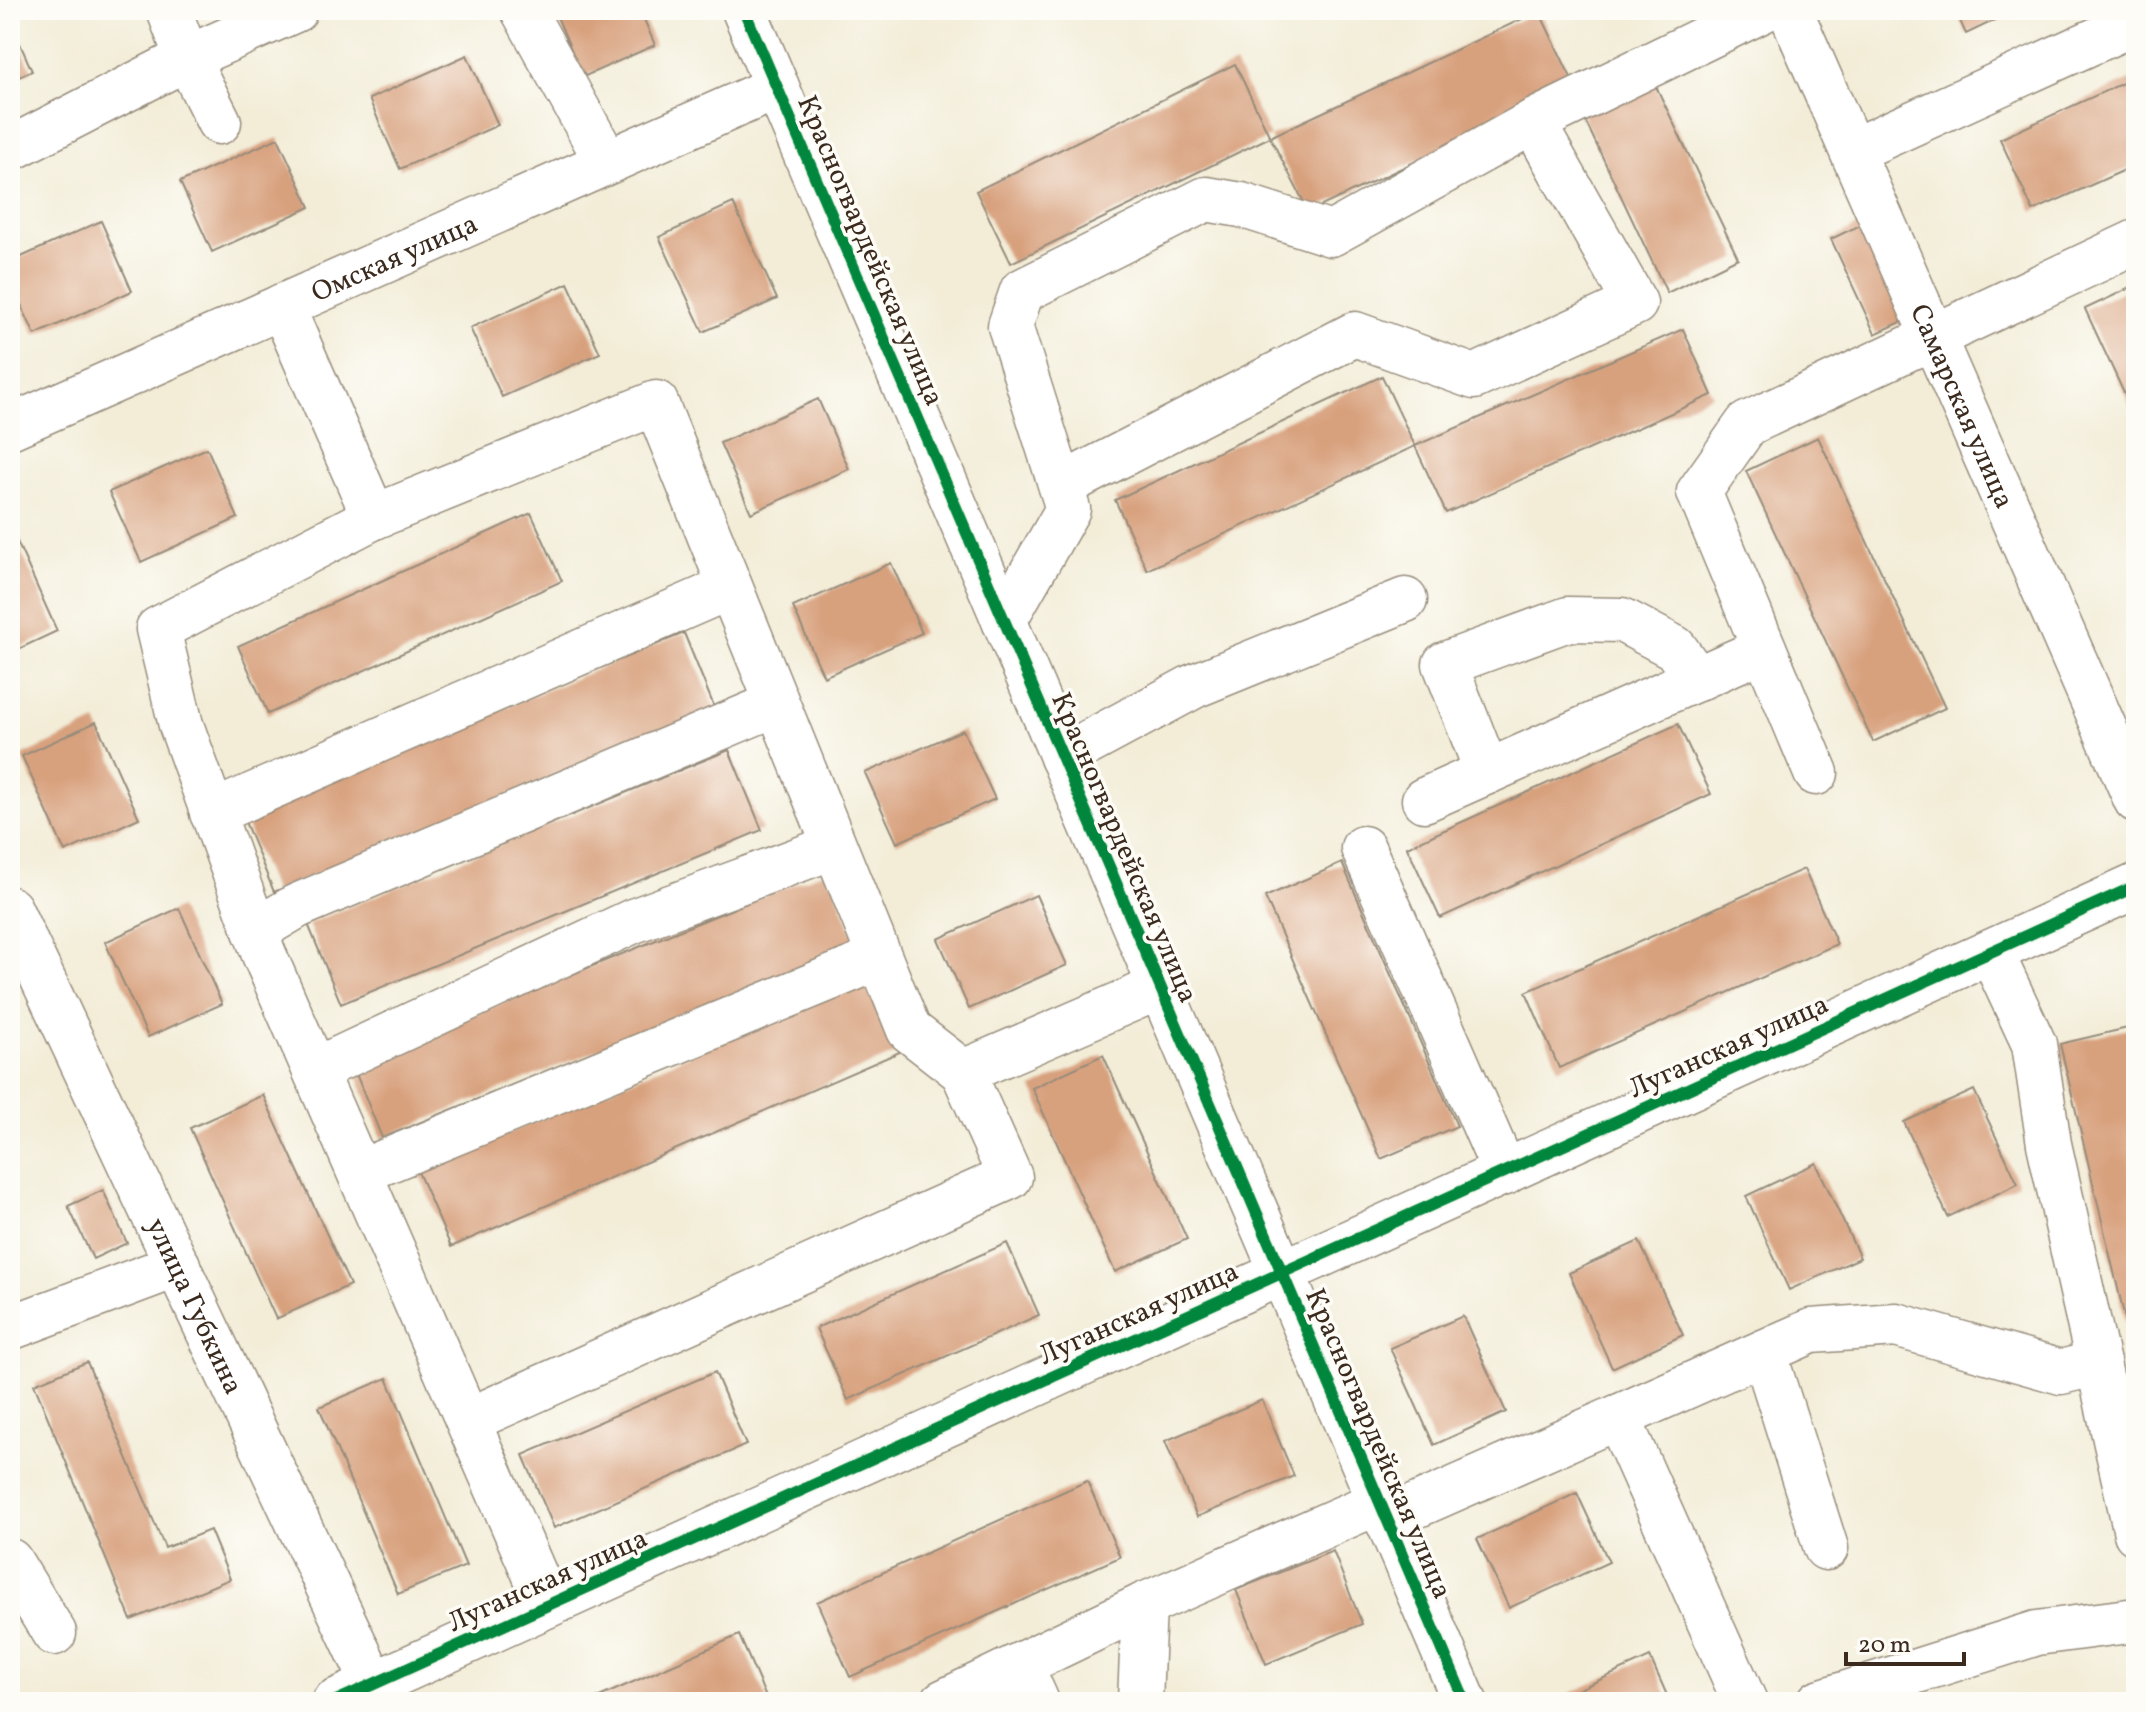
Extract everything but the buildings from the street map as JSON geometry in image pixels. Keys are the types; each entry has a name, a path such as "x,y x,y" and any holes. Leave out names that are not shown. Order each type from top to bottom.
{"street":[{"path":"169,10 187,58 219,122"},
{"path":"10,149 187,58 295,10"},
{"path":"523,10 607,162"},
{"name":"Красногвардейская улица","path":"744,10 1465,1702"},
{"path":"1004,621 1068,509 1010,326 1022,291 1206,199 1241,205 1331,234 1533,122 1763,10"},
{"name":"Самарская улица","path":"1790,10 2136,800"},
{"path":"1852,151 2108,23"},
{"name":"Омская улица","path":"10,427 777,87"},
{"path":"1061,486 1355,334 1474,377 1635,303 1533,122"},
{"path":"1816,773 1699,492 1747,424 2136,242"},
{"path":"282,306 374,517"},
{"path":"469,1420 1010,1177 963,1072 909,1030 656,403 374,517 158,629 181,725 255,931 548,1605"},
{"path":"212,813 730,587"},
{"path":"1062,757 1194,686 1405,600"},
{"path":"1487,772 1445,664 1568,619 1622,620 1675,648 1697,679"},
{"path":"1424,800 1764,649"},
{"path":"255,931 297,906 776,704"},
{"path":"315,1070 633,921 833,847"},
{"path":"1363,848 1505,1173"},
{"name":"Луганская улица","path":"334,1702 378,1692 548,1605 2136,886"},
{"name":"улица Губкина","path":"10,909 378,1692"},
{"path":"1991,952 2034,1044 2049,1144 2136,1533"},
{"path":"360,1172 879,958"},
{"path":"963,1072 1160,987"},
{"path":"10,1328 178,1265"},
{"path":"943,1702 1029,1684 1144,1605 1618,1417 1811,1331 1896,1325 2061,1372 2098,1363"},
{"path":"1764,1352 1826,1548"},
{"path":"1618,1417 1745,1702"},
{"path":"10,1561 54,1633"},
{"path":"1140,1702 1144,1605"},
{"path":"1819,1702 2037,1633 2136,1620"}],"cycle path":[{"path":"744,10 1465,1702"},
{"path":"334,1702 2136,886"}]}
